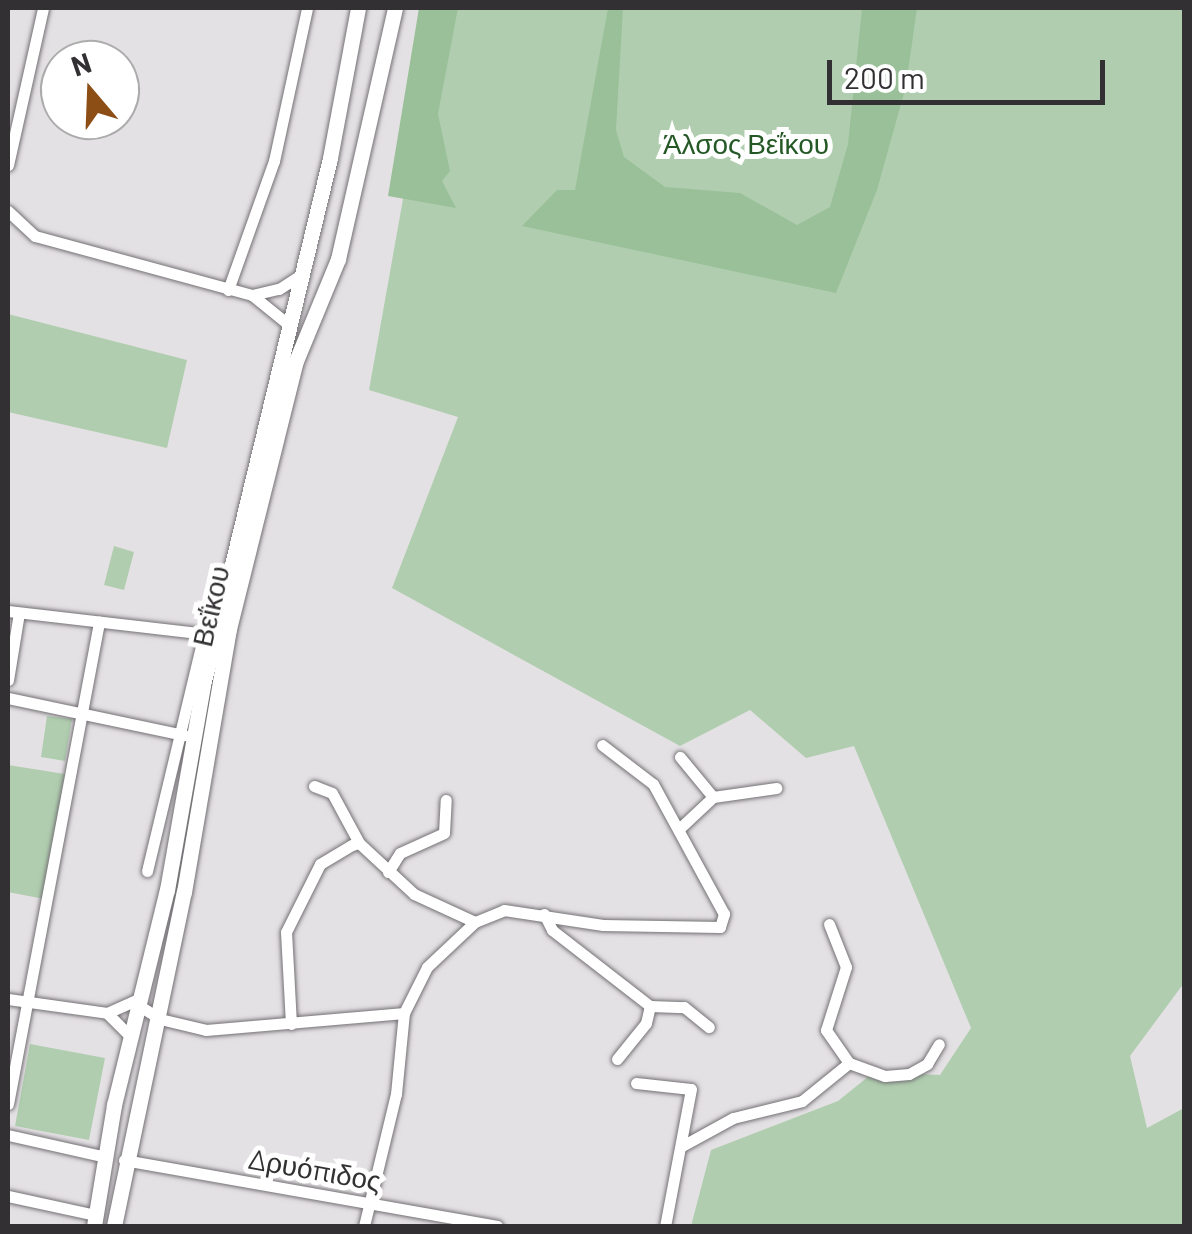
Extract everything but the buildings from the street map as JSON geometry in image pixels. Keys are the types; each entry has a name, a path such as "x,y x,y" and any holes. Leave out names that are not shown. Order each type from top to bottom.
{"main road":[{"name":"Βεΐκου","path":"95,1221 131,1037 167,890 186,736 302,273 358,8"},
{"name":"Βεΐκου","path":"114,1226 124,1160 160,1019 229,630 301,344 338,258 396,8"}],"street":[{"path":"8,165 43,8"},
{"path":"228,290 274,161 307,8"},
{"path":"8,210 36,236 228,290 252,295 279,289 302,273"},
{"path":"252,295 289,325"},
{"path":"8,680 13,612 209,634"},
{"path":"8,1104 99,622"},
{"path":"8,698 186,736 147,871"},
{"path":"364,1226 396,1094 404,1013 427,968 475,922 504,910 603,924 720,927 724,914 653,784 602,746"},
{"path":"680,758 713,797"},
{"path":"314,786 332,793 359,843 414,894 475,922"},
{"path":"680,828 713,797 776,788"},
{"path":"388,872 400,853 444,833 446,800"},
{"path":"292,1024 286,932 320,864 359,843"},
{"path":"544,914 552,930 650,1006 684,1007 709,1028"},
{"path":"829,924 846,967 826,1030 849,1063 885,1076 909,1074 939,1044"},
{"path":"8,999 107,1013 139,1002 160,1019 206,1030 404,1013"},
{"path":"617,1059 646,1023 650,1006"},
{"path":"107,1013 131,1037"},
{"path":"682,1146 733,1118 802,1101 849,1063"},
{"path":"636,1083 690,1089 665,1226"},
{"path":"8,1135 106,1157"},
{"name":"Δρυόπιδος","path":"124,1160 497,1226"},
{"path":"8,1196 95,1221"}],"green space":[{"name":"Άλσος Βεΐκου","path":"419,8 1184,8 1184,983 1130,1056 1147,1128 1184,1108 1184,1226 691,1226 711,1150 838,1101 874,1072 940,1075 971,1028 854,746 806,758 750,710 680,746 392,588 458,417 369,390 403,199"},
{"path":"419,8 458,8 438,114 450,171 442,181 456,208 388,196"},
{"path":"608,8 623,8 616,130 624,157 665,187 740,193 797,225 830,207 848,144 862,8 917,8 906,86 877,190 836,293 522,226 557,190 575,190"},
{"path":"8,314 187,360 167,448 8,412"},
{"path":"114,546 134,552 124,590 104,585"},
{"path":"47,716 72,719 65,761 41,757"},
{"path":"8,765 65,774 44,899 8,892"},
{"path":"30,1044 105,1058 89,1140 15,1126"}]}
